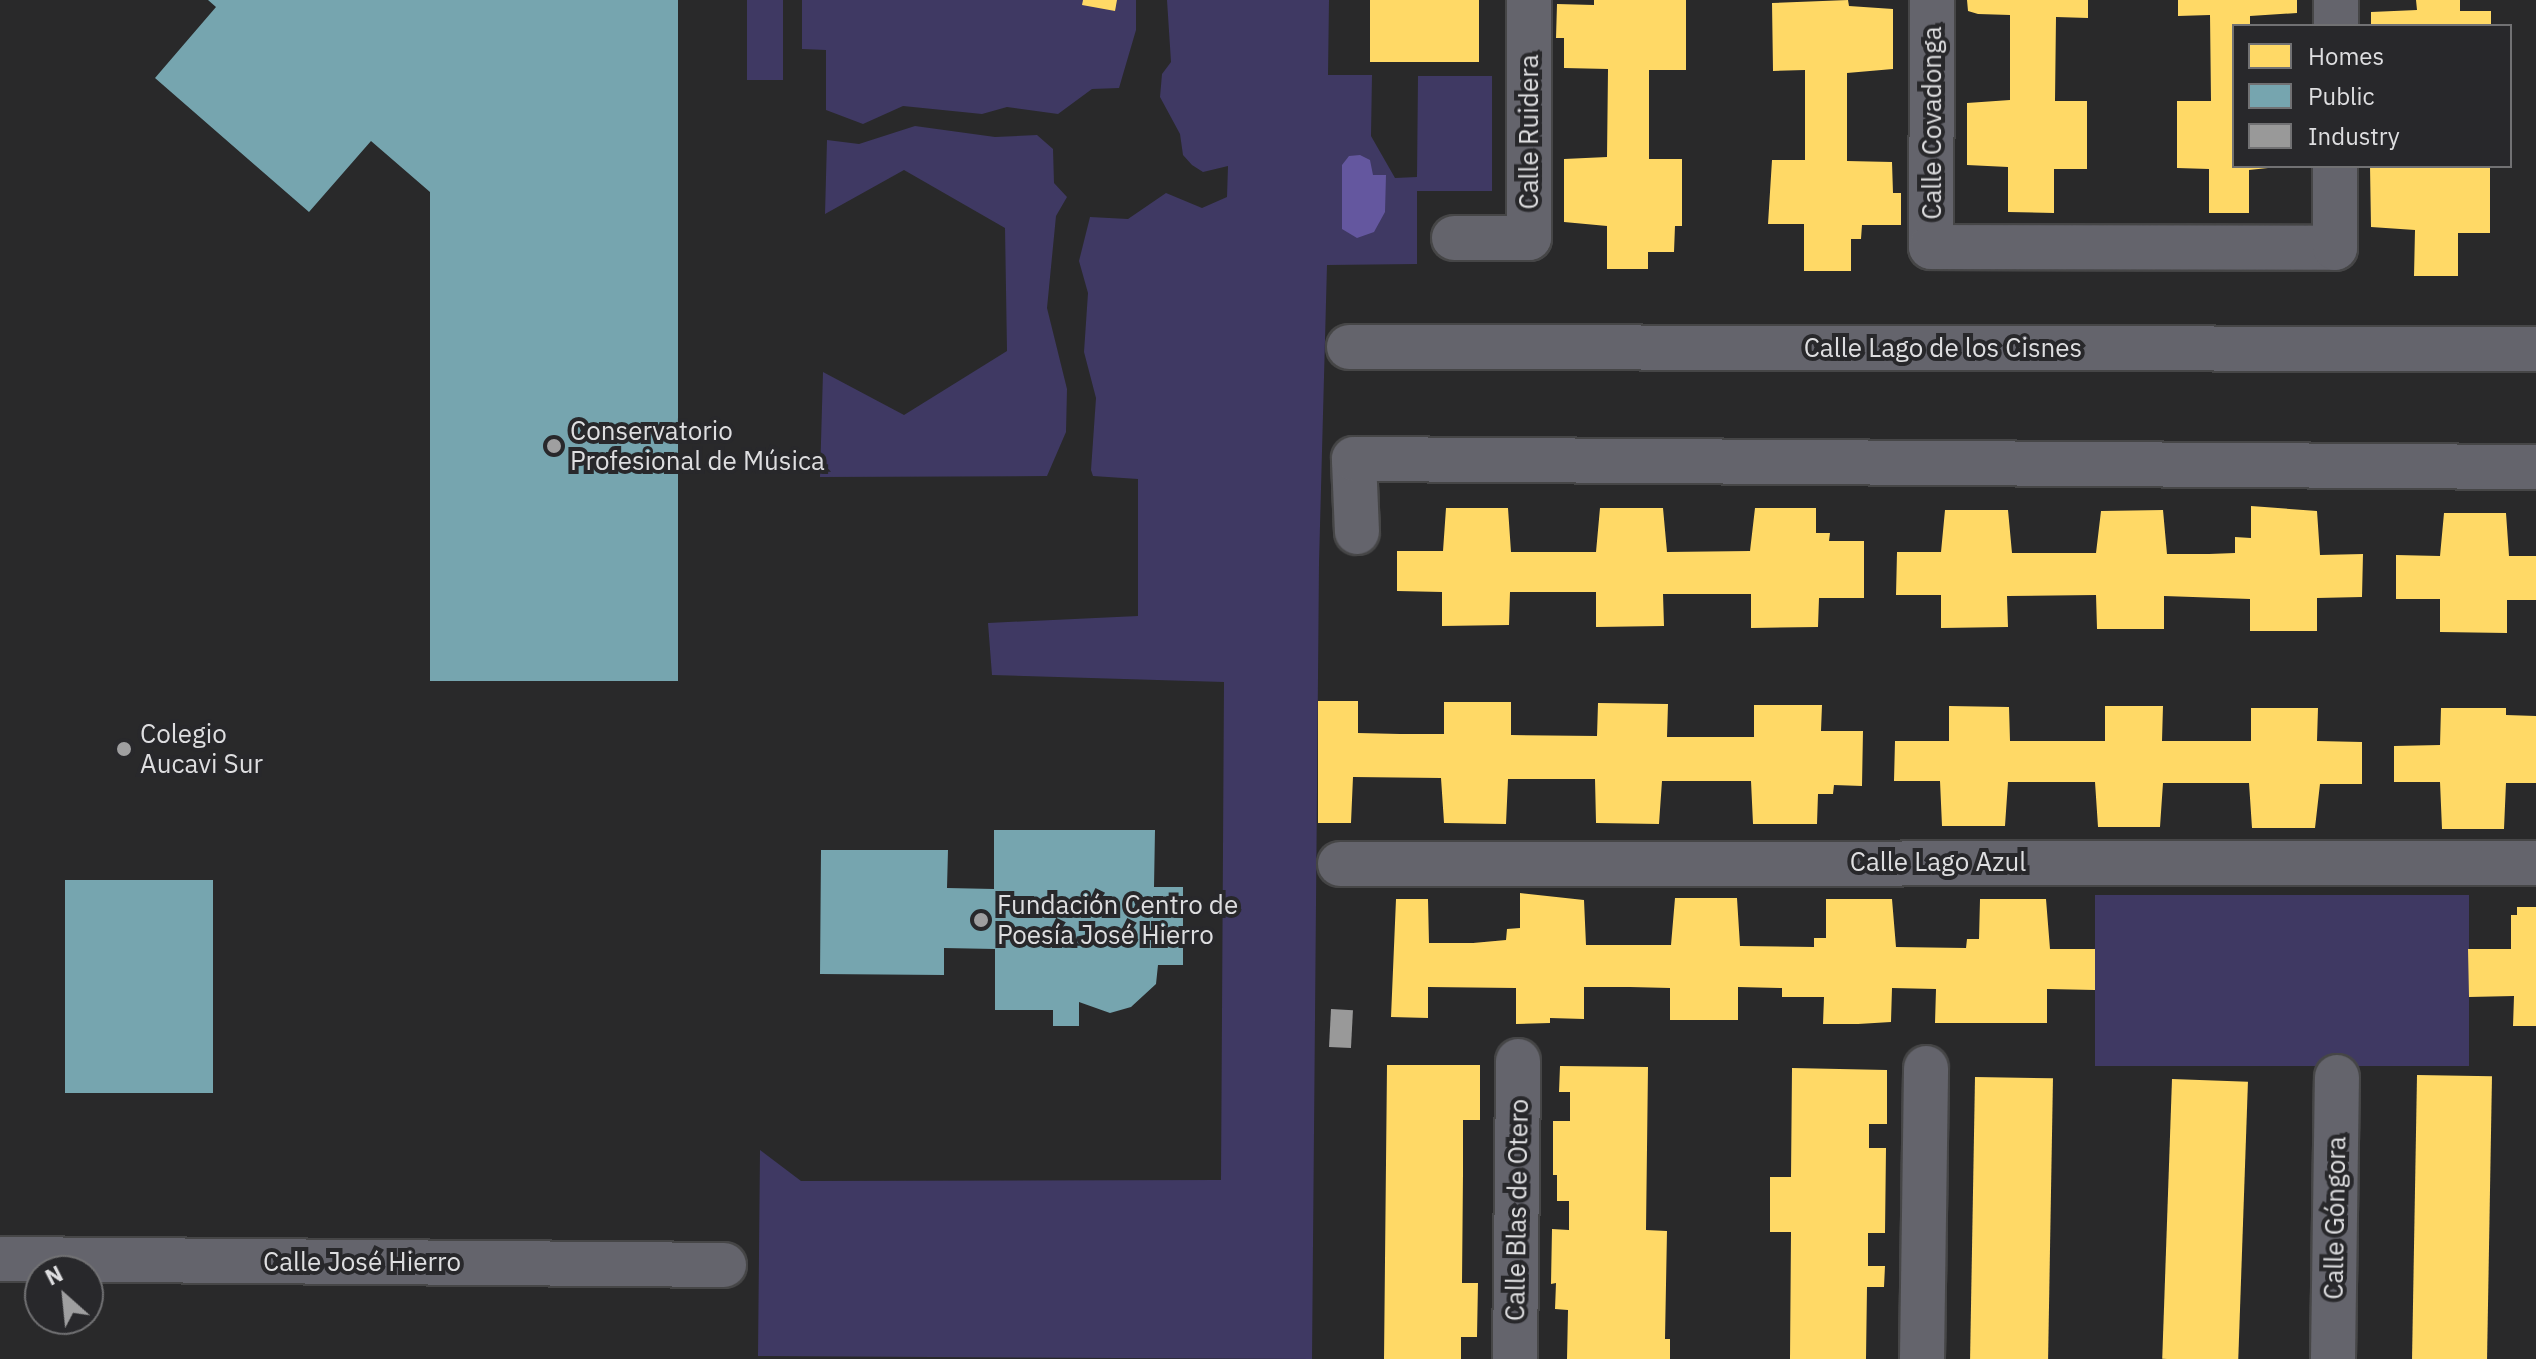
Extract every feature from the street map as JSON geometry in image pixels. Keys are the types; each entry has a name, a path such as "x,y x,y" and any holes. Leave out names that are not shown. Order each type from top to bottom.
{"street":[{"name":"Calle Ruidera","path":"1454,238 1529,238 1529,0"},
{"name":"Calle Covadonga","path":"1932,0 1931,247 2335,248 2335,168"},
{"path":"2336,0 2336,24"},
{"name":"Calle Lago de los Cisnes","path":"1349,347 2536,349"},
{"path":"1357,532 1354,459 2536,467"},
{"name":"Calle Lago Azul","path":"1340,864 2536,863"},
{"name":"Calle Blas de Otero","path":"1515,1359 1518,1061"},
{"path":"1922,1359 1926,1068"},
{"name":"Calle Góngora","path":"2333,1359 2337,1077"},
{"name":"Calle José Hierro","path":"0,1259 724,1265"}],"shaded area":[{"path":"747,0 783,0 783,80 747,80"},
{"path":"802,0 1136,0 1136,30 1119,88 1092,89 1058,114 1007,107 982,114 903,106 863,124 826,110 826,50 802,49"},
{"path":"1167,0 1329,0 1328,75 1372,75 1371,136 1395,178 1417,177 1418,76 1492,76 1492,191 1417,191 1417,264 1327,265 1319,563 1312,1359 758,1356 760,1150 801,1181 1221,1180 1224,682 992,675 988,623 1138,616 1138,479 1093,476 1091,470 1096,398 1084,352 1088,293 1079,261 1090,217 1128,219 1166,193 1202,208 1227,197 1228,166 1203,172 1192,165 1183,155 1180,134 1160,97 1162,74 1171,62"},
{"path":"915,126 995,137 1037,135 1053,149 1054,183 1067,197 1056,216 1047,308 1067,389 1066,432 1047,476 820,477 823,372 904,415 1007,351 1005,228 904,170 825,214 827,140 859,144"},
{"path":"1360,155 1370,160 1373,175 1386,175 1385,212 1374,232 1357,238 1342,229 1342,165 1349,156"},
{"path":"2095,895 2469,895 2469,1066 2095,1066"}],"building: Homes":[{"path":"1083,0 1117,0 1115,11 1082,5"},
{"path":"1370,0 1479,0 1479,62 1370,62"},
{"path":"1594,0 1686,0 1686,70 1649,70 1649,159 1682,159 1682,226 1675,226 1674,252 1648,252 1648,269 1607,269 1607,226 1564,222 1564,159 1607,157 1608,69 1564,68 1564,38 1556,38 1557,4 1594,5"},
{"path":"1848,0 1849,6 1893,9 1893,69 1847,73 1847,161 1892,162 1893,193 1901,193 1901,225 1862,225 1861,239 1851,239 1851,271 1804,271 1804,224 1768,224 1772,160 1805,160 1805,70 1773,71 1772,3"},
{"path":"1967,0 2088,0 2088,18 2056,17 2055,101 2087,101 2087,169 2054,169 2054,213 2008,212 2008,167 1967,165 1967,103 2010,100 2010,15 1968,11"},
{"path":"2178,0 2297,0 2297,13 2250,16 2250,24 2232,24 2232,168 2268,168 2249,170 2249,213 2209,213 2209,169 2177,168 2177,101 2211,101 2210,15 2178,16"},
{"path":"2416,0 2460,0 2460,11 2491,11 2491,24 2371,24 2371,12 2417,10"},
{"path":"2370,168 2490,168 2490,233 2458,233 2458,276 2414,276 2415,230 2371,227"},
{"path":"2251,506 2317,511 2320,555 2363,554 2362,597 2317,598 2317,631 2250,631 2250,599 2164,596 2164,629 2097,629 2096,595 2007,596 2008,627 1941,628 1941,595 1896,595 1897,552 1941,552 1945,510 2008,510 2012,553 2096,553 2101,511 2163,510 2167,554 2209,554 2235,553 2235,537 2251,538"},
{"path":"1446,508 1508,508 1511,552 1596,552 1600,508 1663,508 1667,552 1750,551 1755,508 1816,508 1816,533 1830,533 1829,541 1864,541 1864,598 1819,598 1818,627 1751,628 1751,594 1663,594 1664,626 1596,627 1596,592 1510,592 1509,625 1442,626 1442,592 1397,591 1397,551 1443,551"},
{"path":"2444,513 2506,513 2509,556 2536,556 2536,600 2507,600 2507,633 2440,632 2440,599 2396,599 2396,555 2440,556"},
{"path":"1318,701 1358,701 1358,733 1444,734 1444,702 1511,702 1511,735 1597,736 1598,703 1668,704 1667,737 1754,737 1754,705 1822,705 1821,731 1863,731 1862,786 1834,785 1833,794 1818,794 1817,824 1753,824 1751,781 1662,781 1659,824 1596,823 1595,779 1508,779 1506,824 1444,823 1441,778 1353,777 1351,823 1318,823"},
{"path":"1949,706 2009,707 2010,741 2105,741 2105,706 2163,706 2162,741 2251,741 2251,708 2318,708 2317,741 2362,742 2362,784 2320,784 2315,828 2252,828 2249,783 2163,783 2160,827 2098,827 2095,782 2008,782 2005,826 1942,826 1940,781 1894,781 1895,741 1949,741"},
{"path":"2441,708 2506,708 2506,715 2536,716 2536,783 2506,783 2504,829 2442,829 2440,782 2394,782 2394,746 2440,745"},
{"path":"1520,893 1584,900 1586,945 1671,945 1675,898 1737,898 1740,946 1814,947 1814,938 1826,938 1826,899 1892,899 1896,947 1966,948 1967,939 1979,939 1980,899 2046,899 2050,949 2095,949 2095,990 2047,989 2047,1023 1935,1023 1936,989 1892,988 1891,1022 1858,1024 1823,1024 1824,997 1782,997 1782,988 1738,987 1738,1020 1670,1020 1670,988 1630,987 1584,987 1584,1019 1550,1018 1550,1023 1516,1024 1516,988 1428,987 1428,1018 1391,1017 1396,899 1428,899 1429,943 1473,943 1506,940 1507,929 1520,928"},
{"path":"2517,907 2536,907 2536,1026 2513,1026 2514,996 2469,997 2468,949 2511,949 2511,915 2517,915"},
{"path":"1387,1065 1480,1065 1480,1120 1463,1120 1462,1283 1478,1283 1477,1337 1461,1337 1461,1359 1384,1359"},
{"path":"1560,1066 1648,1067 1646,1230 1667,1231 1665,1339 1670,1339 1670,1359 1567,1359 1568,1310 1555,1309 1556,1283 1551,1284 1552,1229 1569,1230 1569,1201 1557,1201 1557,1175 1553,1175 1553,1121 1570,1121 1570,1092 1559,1092"},
{"path":"1792,1068 1887,1070 1887,1124 1869,1124 1869,1148 1886,1148 1885,1233 1868,1233 1868,1266 1885,1266 1884,1287 1867,1287 1866,1359 1790,1359 1791,1232 1770,1232 1770,1177 1791,1177"},
{"path":"2417,1075 2492,1076 2487,1359 2412,1359"},
{"path":"1975,1077 2053,1078 2048,1359 1970,1359"},
{"path":"2172,1079 2248,1082 2238,1359 2162,1359"}],"building: Public":[{"name":"Conservatorio Profesional de Música","path":"208,0 678,0 678,681 430,681 430,192 371,141 309,212 155,78 216,7"},
{"path":"994,830 1155,830 1154,887 1183,887 1183,965 1158,965 1156,984 1131,1007 1110,1013 1079,1002 1079,1026 1053,1026 1053,1010 995,1010 995,949 944,948 944,975 820,974 821,850 948,850 947,888 994,889"},
{"path":"65,880 213,880 213,1093 65,1093"}],"building: Industry":[{"path":"1331,1009 1353,1010 1351,1048 1329,1047"}],"place":[{"name":"Conservatorio Profesional de Música","path":"554,446"},
{"name":"Colegio Aucavi Sur","path":"124,749"},
{"name":"Fundación Centro de Poesía José Hierro","path":"981,920"}]}
